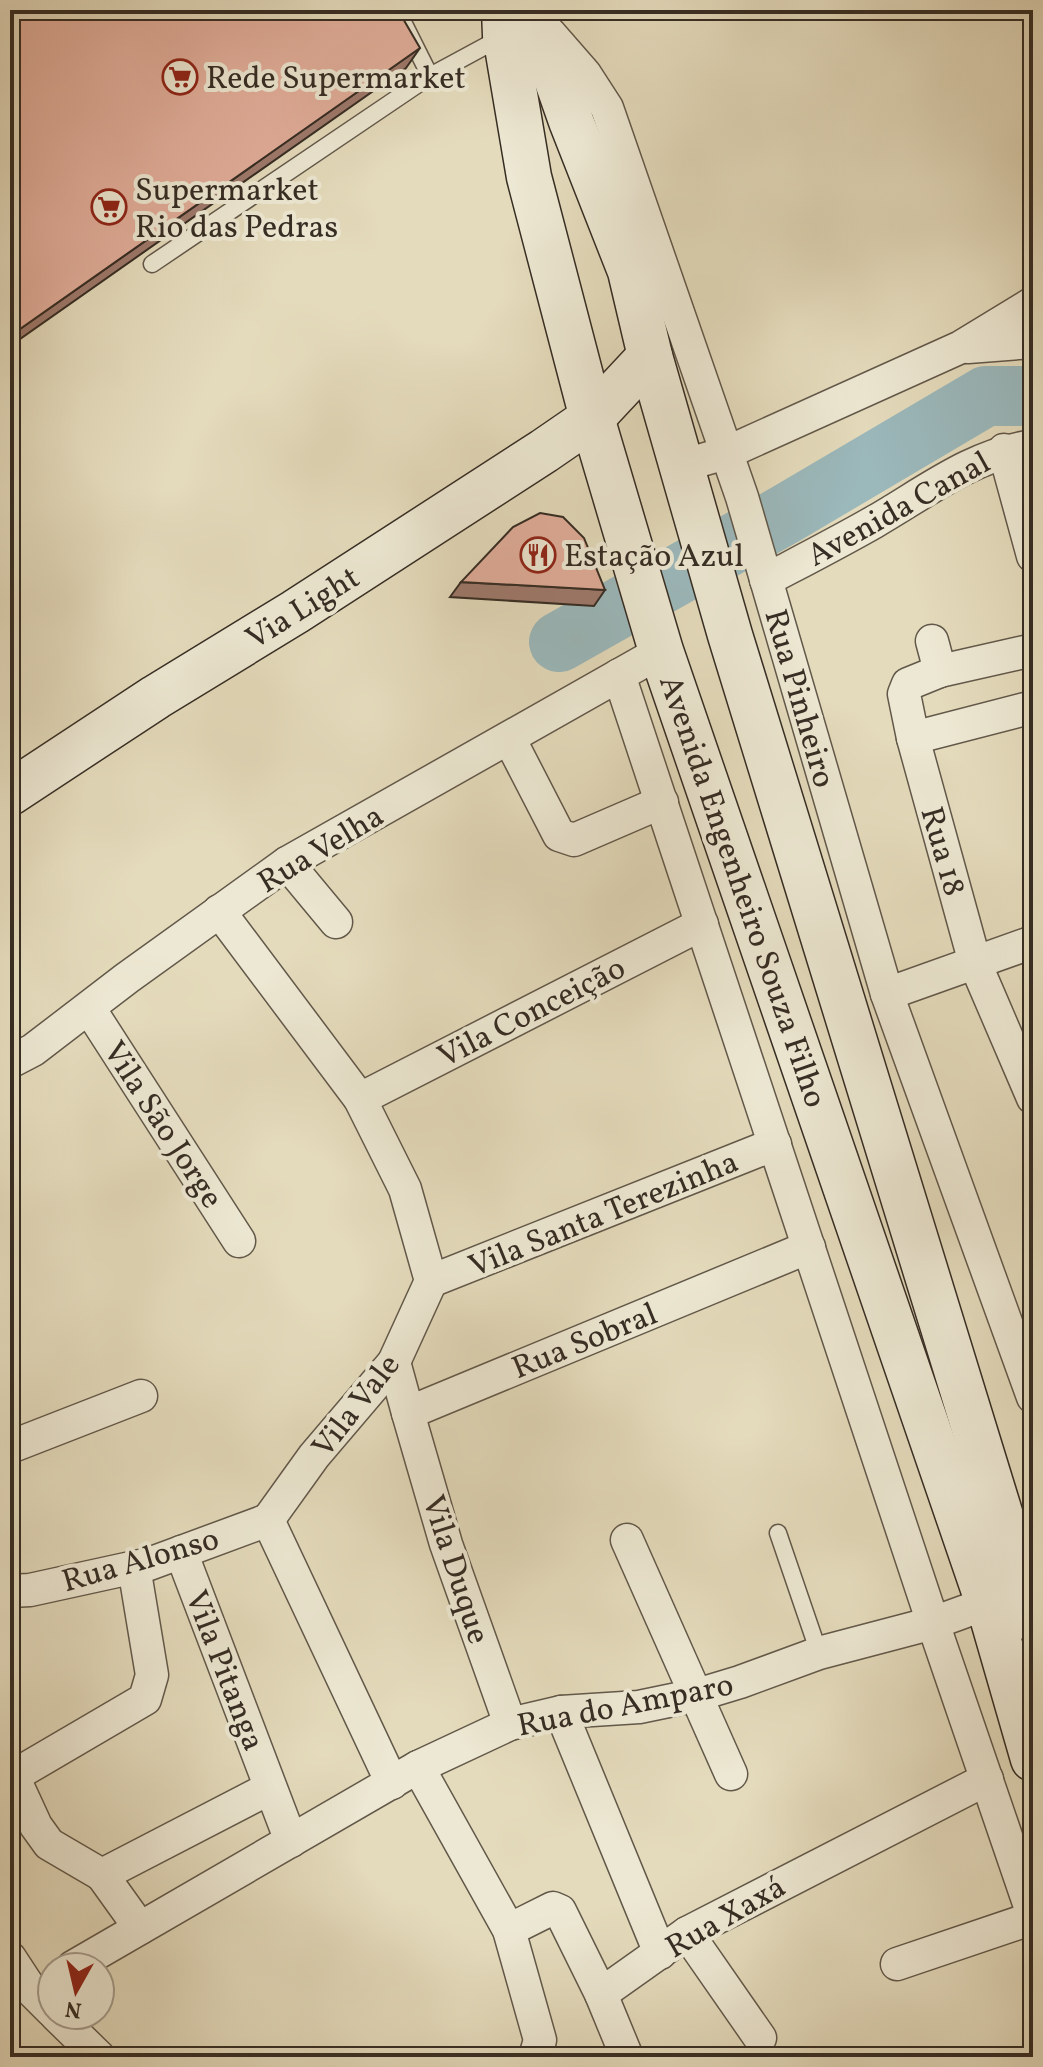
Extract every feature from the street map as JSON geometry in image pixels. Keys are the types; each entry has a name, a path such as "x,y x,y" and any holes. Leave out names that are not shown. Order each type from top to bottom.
{"main road":[{"name":"Avenida Engenheiro Souza Filho","path":"519,18 589,115 650,356 730,635 1033,1620"},
{"name":"Avenida Engenheiro Souza Filho","path":"519,18 522,139 529,177 592,418 621,508 644,668 988,1603 1033,1759"},
{"name":"Via Light","path":"10,793 156,697 308,604 592,418 650,356"}],"street":[{"path":"522,139 589,115"},
{"name":"Rua Pinheiro","path":"589,115 742,497 887,994 1027,1357 1033,1397"},
{"path":"683,473 961,347 1033,303"},
{"path":"961,347 1033,342"},
{"path":"1019,448 1033,556"},
{"name":"Avenida Canal","path":"762,566 873,523 969,465 1019,448"},
{"path":"913,738 1021,710 996,660 1033,650"},
{"name":"Rua 18","path":"996,660 936,656 908,684 904,694 913,738 975,963 1033,1098"},
{"path":"644,668 662,802 1033,1916 897,1964"},
{"name":"Rua Velha","path":"10,1062 33,1050 287,863 509,738 644,668"},
{"path":"509,738 559,835 568,839 574,840 662,802"},
{"path":"287,863 336,922"},
{"path":"219,911 360,1099 405,1189 431,1281"},
{"name":"Vila Conceição","path":"360,1099 702,924"},
{"path":"887,994 1033,942"},
{"name":"Vila São Jorge","path":"89,1008 239,1241"},
{"name":"Vila Santa Terezinha","path":"431,1281 775,1144"},
{"name":"Rua Sobral","path":"408,1413 809,1247"},
{"name":"Vila Vale","path":"268,1520 314,1456 394,1362 431,1281"},
{"path":"394,1362 408,1413"},
{"path":"10,1447 141,1396"},
{"name":"Vila Duque","path":"408,1413 446,1544 510,1724"},
{"path":"268,1520 405,1775 509,1930 540,2040 535,2057"},
{"name":"Rua Alonso","path":"10,1591 16,1593 134,1567 268,1520"},
{"path":"627,1540 731,1774"},
{"name":"Vila Pitanga","path":"181,1552 291,1841"},
{"path":"134,1567 152,1675 145,1699 12,1777 36,1826 49,1844 102,1875 140,1928"},
{"name":"Rua do Amparo","path":"100,1951 405,1775 510,1724 561,1712 639,1707 697,1695 819,1653 933,1623 988,1603"},
{"path":"561,1712 660,1953"},
{"name":"Rua Xaxá","path":"601,1994 687,1933 987,1779"},
{"name":"Vila Pitanga","path":"102,1875 270,1788"},
{"path":"509,1930 553,1908 560,1911 601,1994 627,2057"},
{"path":"687,1933 760,2038"},
{"path":"10,1958 36,1995"},
{"path":"72,2031 99,2057"}],"lane":[{"path":"397,10 430,76"},
{"path":"152,264 519,18"},
{"path":"778,1533 819,1653"}],"building":[{"name":"Supermarket Rio das Pedras","path":"32,10 398,10 420,48 10,336 10,24"},
{"path":"540,513 563,517 584,538 605,590 461,582 513,527"}],"waterway":[{"path":"559,642 786,514 986,396 1033,396"}],"place":[{"name":"Rede Supermarket","path":"180,77"},
{"name":"Supermarket Rio das Pedras","path":"109,207"},
{"name":"Estação Azul","path":"538,555"}]}
